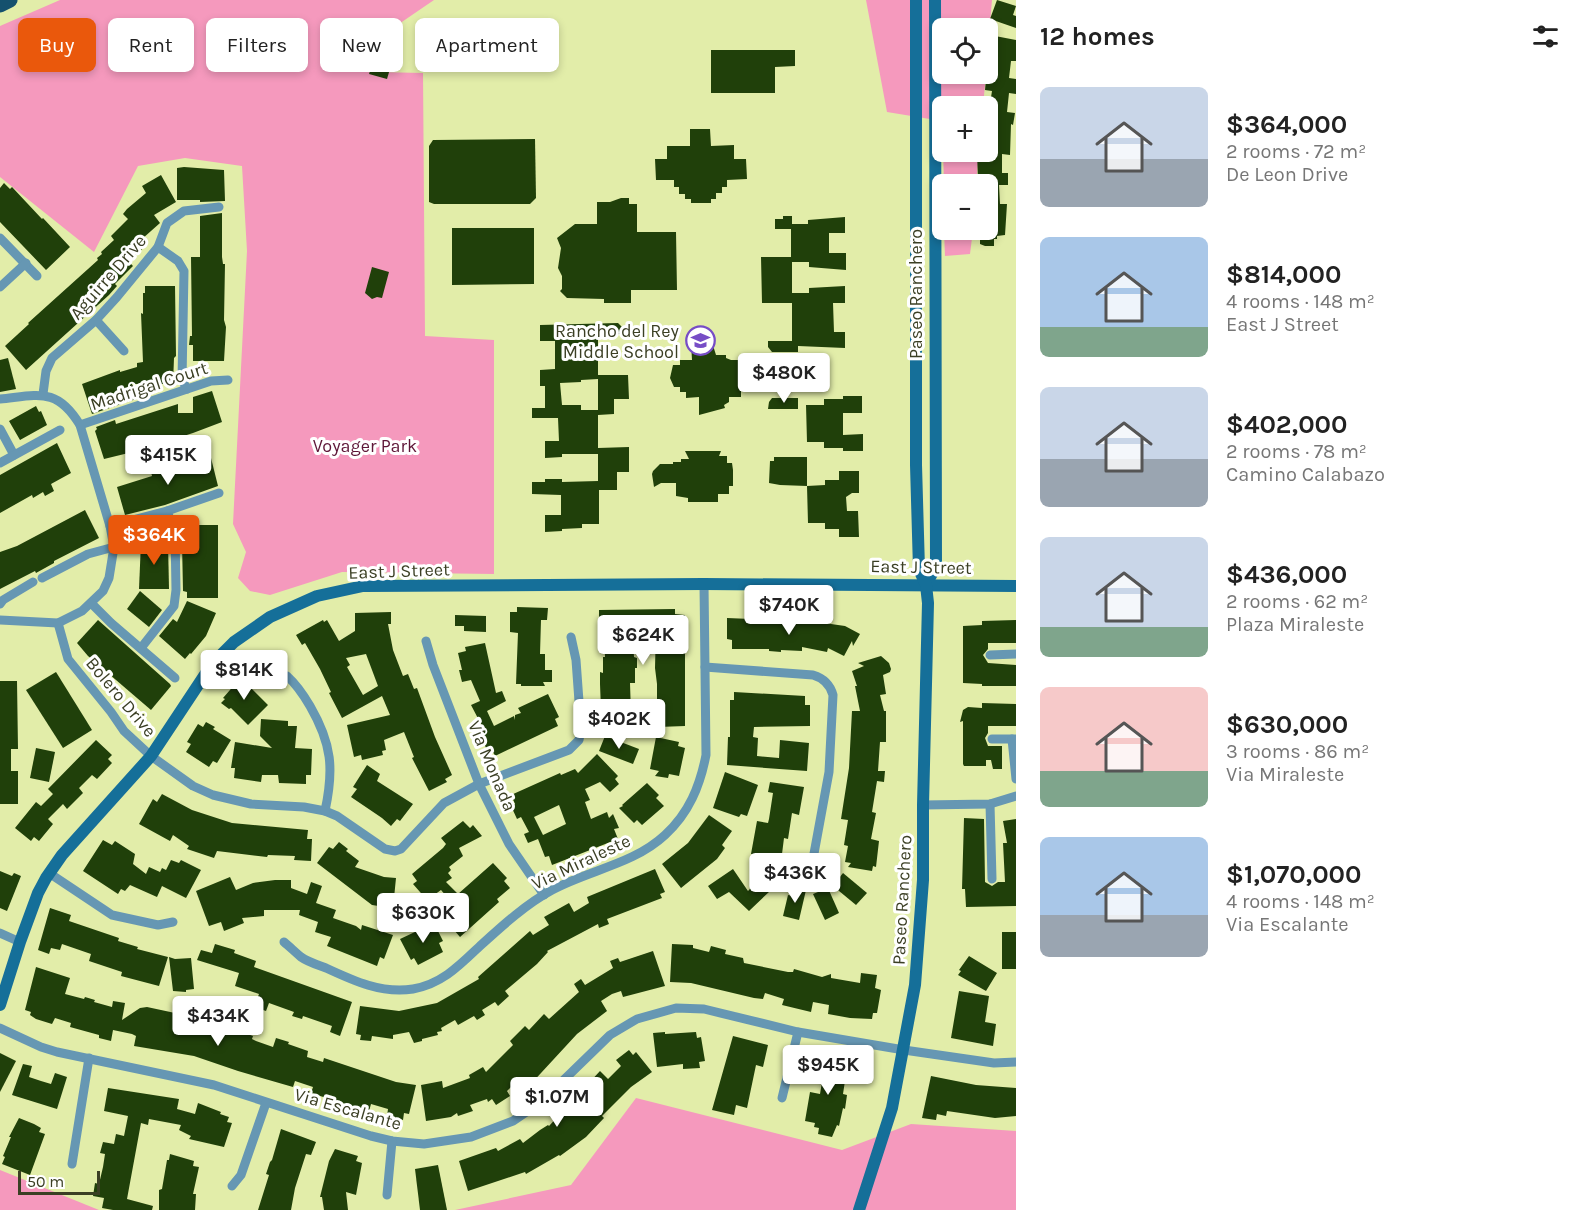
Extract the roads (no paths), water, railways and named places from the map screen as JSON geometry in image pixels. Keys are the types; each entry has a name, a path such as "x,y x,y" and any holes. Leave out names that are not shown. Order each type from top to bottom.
{"main road":[{"path":"0,5 10,0"},
{"name":"Paseo Ranchero","path":"858,1210 892,1108 904,1050 915,985 923,880 927,609 926,585 919,569 915,465 916,0"},
{"name":"Paseo Ranchero","path":"926,585 936,566 935,0"},
{"path":"915,465 924,462 928,453 927,418 935,384"},
{"name":"East J Street","path":"0,1005 38,893 62,855 151,756 212,664 234,642 270,616 316,596 363,586 704,584 1016,586"}],"street":[{"name":"Aguirre Drive","path":"43,394 46,371 52,358 96,320 158,247 167,223 184,211 219,207"},
{"path":"0,238 37,276"},
{"path":"158,247 178,261 184,271 182,380 187,389"},
{"path":"0,287 26,263"},
{"path":"96,320 124,351"},
{"name":"Madrigal Court","path":"80,425 211,381 228,380"},
{"path":"0,399 43,394 52,396 71,411 80,425 114,547 109,578 103,591 82,611 58,623 0,620"},
{"path":"0,429 14,455"},
{"path":"0,463 60,430"},
{"path":"110,526 167,511 219,493"},
{"path":"141,648 174,606 175,532 167,511"},
{"path":"0,604 37,580 88,554 114,547"},
{"name":"Via Miraleste","path":"284,942 303,958 356,982 390,990 415,988 447,976 500,928 553,889 642,852 665,835 684,812 699,785 706,755 704,584"},
{"path":"91,603 175,678"},
{"name":"Bolero Drive","path":"58,623 68,659 124,731 151,756 193,786 213,795 251,804 304,807 325,811"},
{"path":"287,676 297,685 321,726 327,743 331,776 325,811 337,816 385,849 395,851 401,849 444,803 478,784 569,750 579,740 581,720 576,660 571,637"},
{"name":"Via Monada","path":"426,641 478,784 509,844 544,895"},
{"path":"990,655 1016,654"},
{"path":"705,667 813,675 826,682 832,690 829,772 813,860"},
{"path":"992,739 1014,739 1016,779"},
{"path":"923,805 990,804 1016,796"},
{"path":"990,804 992,879"},
{"path":"49,873 112,915 158,925 173,922"},
{"path":"0,933 20,942"},
{"name":"Via Escalante","path":"0,1028 41,1047 214,1085 392,1141 424,1144 456,1140 495,1129 513,1120 541,1102 610,1035 637,1019 662,1011 684,1008 704,1009 798,1032 994,1063 1016,1062"},
{"path":"782,1098 798,1032"},
{"path":"72,1164 89,1058"},
{"path":"232,1186 241,1175 266,1103"},
{"path":"387,1195 392,1141"}],"place":[{"name":"Rancho del Rey Middle School","path":"700,341"}],"park label":[{"name":"Voyager Park","path":"365,446"}]}
